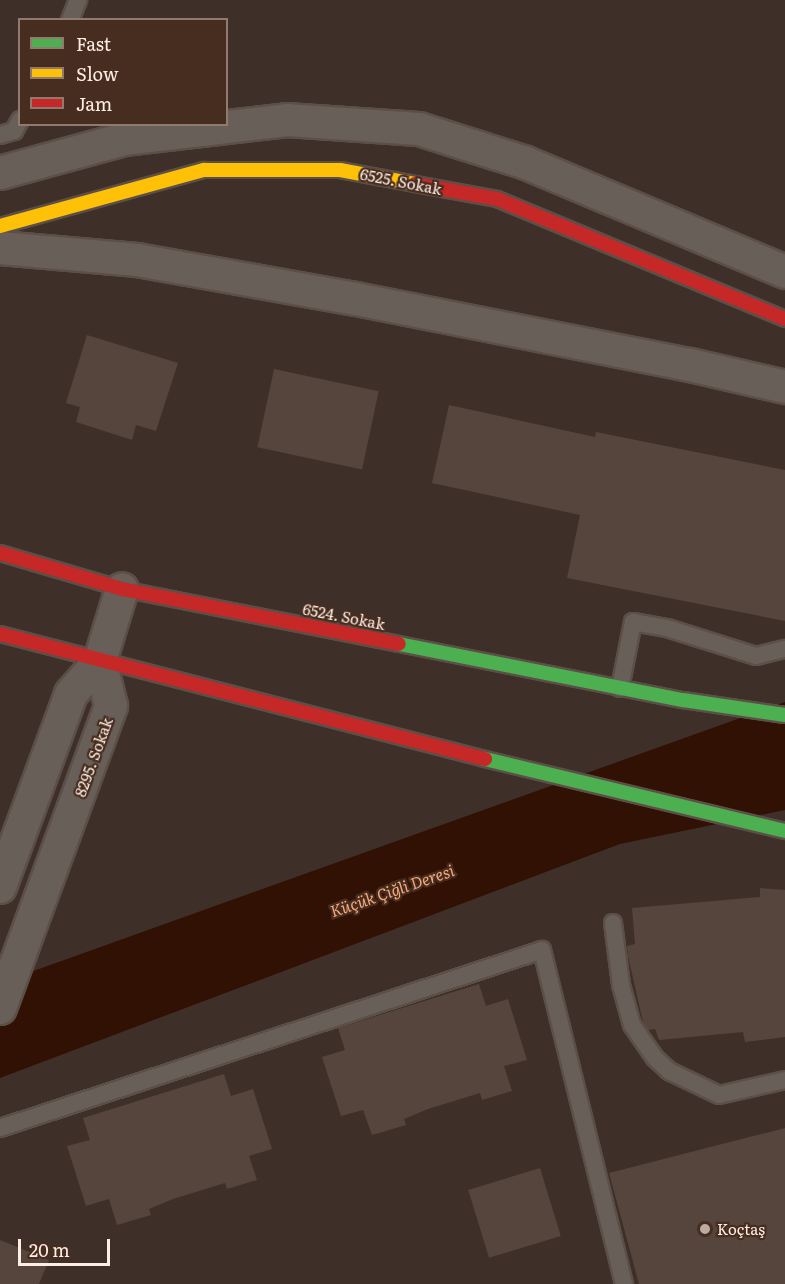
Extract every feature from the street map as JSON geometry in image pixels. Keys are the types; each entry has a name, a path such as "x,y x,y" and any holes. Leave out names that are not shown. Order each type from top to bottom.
{"street":[{"path":"0,173 124,139 287,120 419,129 526,163 785,272"},
{"name":"6525. Sokak","path":"0,226 204,170 340,170 497,200 785,319"},
{"path":"0,248 137,260 344,297 690,365 785,387"},
{"name":"6524. Sokak","path":"0,553 122,589 683,700 785,715"},
{"path":"0,887 71,694 100,661 122,589"},
{"path":"0,634 504,764 785,831"},
{"name":"8295. Sokak","path":"0,1008 111,706 100,661"}],"lane":[{"path":"71,18 78,0"},
{"path":"0,135 14,131 18,124"},
{"path":"620,688 633,622 668,628 756,656 785,649"},
{"path":"613,923 621,985 632,1025 655,1058 669,1071 719,1095 785,1080"},
{"path":"0,1128 542,950 624,1284"}],"water":[{"name":"Küçük Çiğli Deresi","path":"785,702 785,810 620,844 0,1078 0,983"}],"building":[{"path":"87,335 178,363 156,431 136,425 132,440 76,422 80,407 66,403"},
{"path":"274,369 379,391 362,469 257,447"},
{"path":"449,405 595,437 596,432 785,470 785,621 567,578 580,515 432,483"},
{"path":"760,888 785,890 785,1037 745,1042 743,1032 659,1040 655,1029 648,1030 643,1022 628,956 627,946 635,944 632,908 760,897"},
{"path":"479,984 486,1006 508,999 527,1060 504,1066 512,1091 482,1100 480,1093 428,1109 404,1119 406,1125 372,1135 363,1110 341,1116 322,1057 345,1050 338,1028"},
{"path":"224,1074 231,1096 253,1089 272,1149 249,1156 257,1180 227,1189 225,1183 173,1199 149,1209 151,1215 117,1225 109,1199 86,1206 67,1146 90,1140 83,1118"},
{"name":"Koçtaş","path":"785,1128 785,1284 639,1284 609,1173"},
{"path":"540,1168 561,1236 489,1258 468,1190"},
{"path":"0,1240 49,1260 39,1284 0,1284"}],"traffic: fast":[{"path":"399,644 683,700 785,715"},
{"path":"485,759 785,831"}],"traffic: slow":[{"path":"0,226 204,170 340,170 415,184"}],"traffic: jam":[{"path":"415,184 497,199 785,319"},
{"path":"0,553 122,589 399,644"},
{"path":"0,634 485,759"}],"place":[{"name":"Koçtaş","path":"705,1229"}]}
